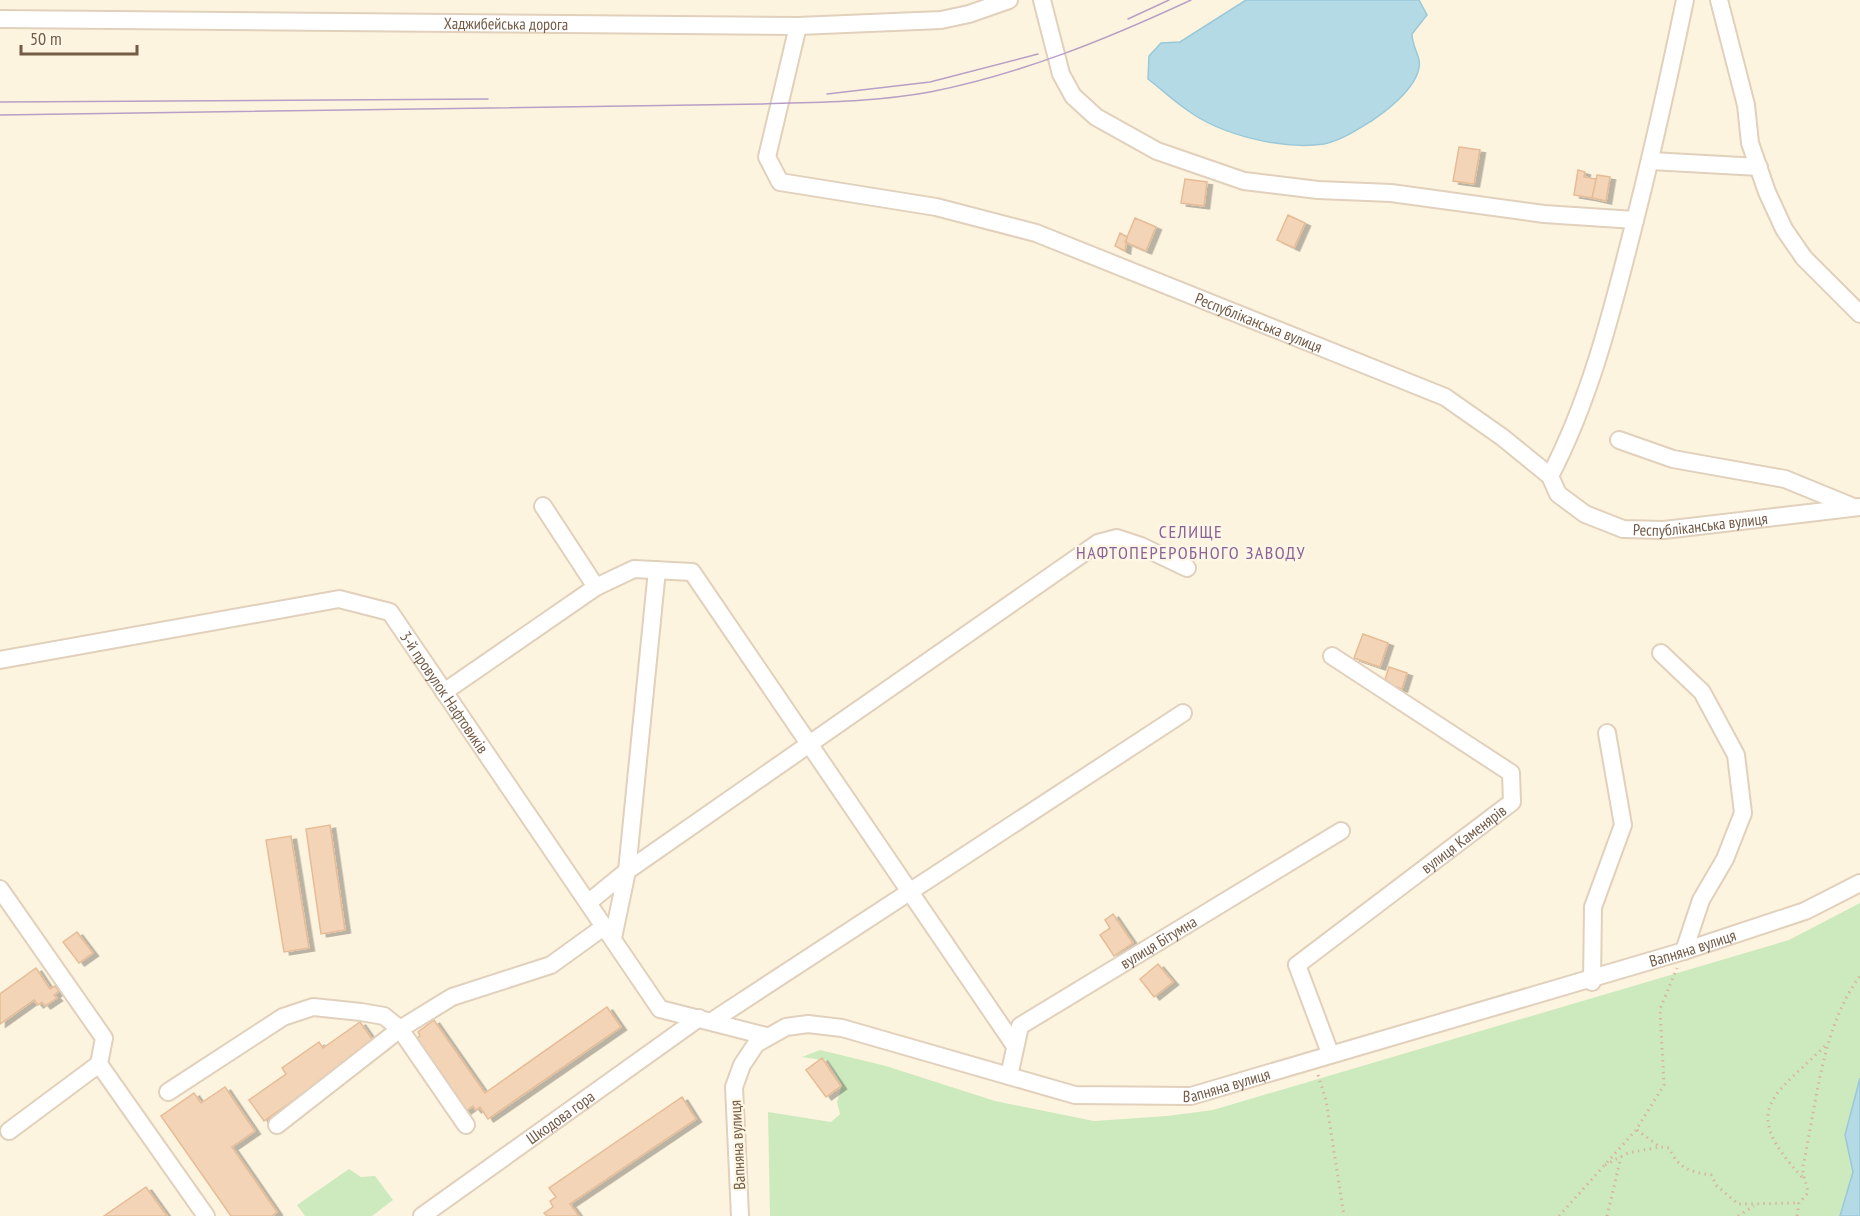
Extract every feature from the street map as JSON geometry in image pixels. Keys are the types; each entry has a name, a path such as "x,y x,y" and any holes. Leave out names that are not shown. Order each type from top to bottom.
{"street":[{"name":"Хаджибейська дорога","path":"0,19 798,26 941,20 969,14 1009,0"},
{"path":"1042,0 1061,74 1073,96 1096,117 1157,151 1244,181 1318,190 1391,193 1544,214 1635,220"},
{"path":"1550,476 1590,382 1615,300 1651,161 1685,0"},
{"path":"1719,0 1746,105 1750,143 1784,229 1804,258 1860,314"},
{"name":"Республіканська вулиця","path":"798,26 767,157 780,182 936,207 1036,233 1445,397 1502,436 1550,476 1558,494 1585,514 1623,529 1664,530 1857,507"},
{"path":"1651,161 1759,167"},
{"path":"1619,440 1672,459 1785,479 1857,507"},
{"path":"543,506 596,587"},
{"path":"589,902 627,871 1098,543 1117,538 1187,568"},
{"path":"444,692 596,587 634,569 692,572 1016,1046"},
{"path":"277,1125 400,1029 452,997 551,965 609,932 627,871 657,570"},
{"name":"3-й провулок Нафтовиків","path":"0,660 339,599 390,612 660,1009 766,1036"},
{"path":"1661,653 1702,692 1736,755 1743,813 1725,859 1701,900 1684,951"},
{"name":"вулиця Каменярів","path":"1330,1053 1297,965 1512,802 1511,773 1332,656"},
{"name":"Шкодова гора","path":"422,1216 705,1020 1184,713"},
{"path":"1591,980 1593,907 1623,825 1607,733"},
{"name":"вулиця Бітумна","path":"1009,1076 1020,1026 1341,831"},
{"name":"Вапняна вулиця","path":"740,1216 734,1087 742,1065 756,1044 766,1036 786,1027 808,1024 842,1028 1075,1095 1191,1096 1330,1053 1591,980 1684,951 1805,911 1860,883"},
{"path":"0,889 104,1038 99,1064 9,1131"},
{"path":"168,1092 283,1017 313,1007 384,1016 400,1029 466,1125"},
{"path":"99,1064 206,1216"}],"path":[{"path":"1559,1216 1636,1130 1664,1085 1660,1009 1684,951"},
{"path":"1802,1177 1830,1042 1844,999 1860,976"},
{"path":"1797,1216 1799,1203 1808,1193 1808,1186 1778,1149 1767,1125 1766,1114 1778,1094 1830,1042"},
{"path":"1314,1058 1326,1100 1344,1216"},
{"path":"1636,1130 1660,1147"},
{"path":"1600,1168 1628,1153 1660,1147 1669,1148 1676,1163 1684,1168 1711,1176 1717,1186 1738,1204 1799,1203"},
{"path":"1607,1216 1621,1157"},
{"path":"1738,1216 1756,1204"}],"green space":[{"path":"1860,903 1860,1216 770,1216 768,1112 831,1122 840,1114 837,1102 842,1085 828,1061 802,1057 820,1050 886,1066 995,1101 1094,1121 1213,1110 1789,940"},
{"path":"349,1169 361,1177 375,1176 393,1200 372,1216 305,1216 297,1205"}],"water":[{"path":"1246,0 1419,0 1427,15 1412,34 1419,60 1416,78 1404,94 1380,115 1349,134 1324,144 1290,145 1252,139 1217,127 1187,110 1148,79 1149,56 1161,43 1180,42"},
{"path":"1860,1078 1860,1216 1840,1216 1853,1172 1845,1135"}],"building":[{"path":"1459,147 1480,150 1474,184 1453,181"},
{"path":"1578,170 1585,172 1584,177 1596,179 1592,198 1574,195"},
{"path":"1597,175 1610,177 1606,201 1592,198"},
{"path":"1185,179 1207,182 1204,206 1181,203"},
{"path":"1288,215 1305,223 1294,248 1277,240"},
{"path":"1135,218 1156,227 1146,251 1125,242"},
{"path":"1120,233 1127,237 1125,251 1115,246"},
{"path":"1363,634 1388,643 1380,667 1354,658"},
{"path":"1389,667 1407,673 1402,689 1384,683"},
{"path":"330,825 345,930 321,934 306,829"},
{"path":"291,836 309,948 284,952 266,840"},
{"path":"1113,914 1133,943 1114,956 1100,935 1110,928 1105,920"},
{"path":"77,932 93,953 79,963 63,942"},
{"path":"1158,964 1173,982 1154,997 1140,979"},
{"path":"36,968 50,989 55,986 59,991 54,995 57,998 45,1006 42,1002 38,1005 34,1000 0,1024 0,994"},
{"path":"607,1007 621,1027 488,1119 480,1107 476,1110 473,1106 464,1112 413,1041 420,1036 418,1032 434,1020 485,1093"},
{"path":"360,1022 375,1043 264,1121 249,1100 286,1074 282,1068 319,1042 323,1048"},
{"path":"822,1058 841,1086 826,1097 806,1070"},
{"path":"225,1087 255,1131 232,1147 277,1212 272,1216 231,1216 161,1116 194,1093 201,1103"},
{"path":"682,1097 696,1119 570,1204 579,1216 547,1216 544,1213 553,1207 550,1201 556,1197 549,1188"},
{"path":"146,1187 167,1216 104,1216"}],"tram line":[{"path":"1128,19 1169,0"},
{"path":"0,115 762,104 888,98 930,92 997,76 1095,42 1191,0"},
{"path":"827,94 930,82 1038,54"},
{"path":"0,102 488,99"}],"district":[{"name":"СЕЛИЩЕ НАФТОПЕРЕРОБНОГО ЗАВОДУ","path":"1191,541"}]}
